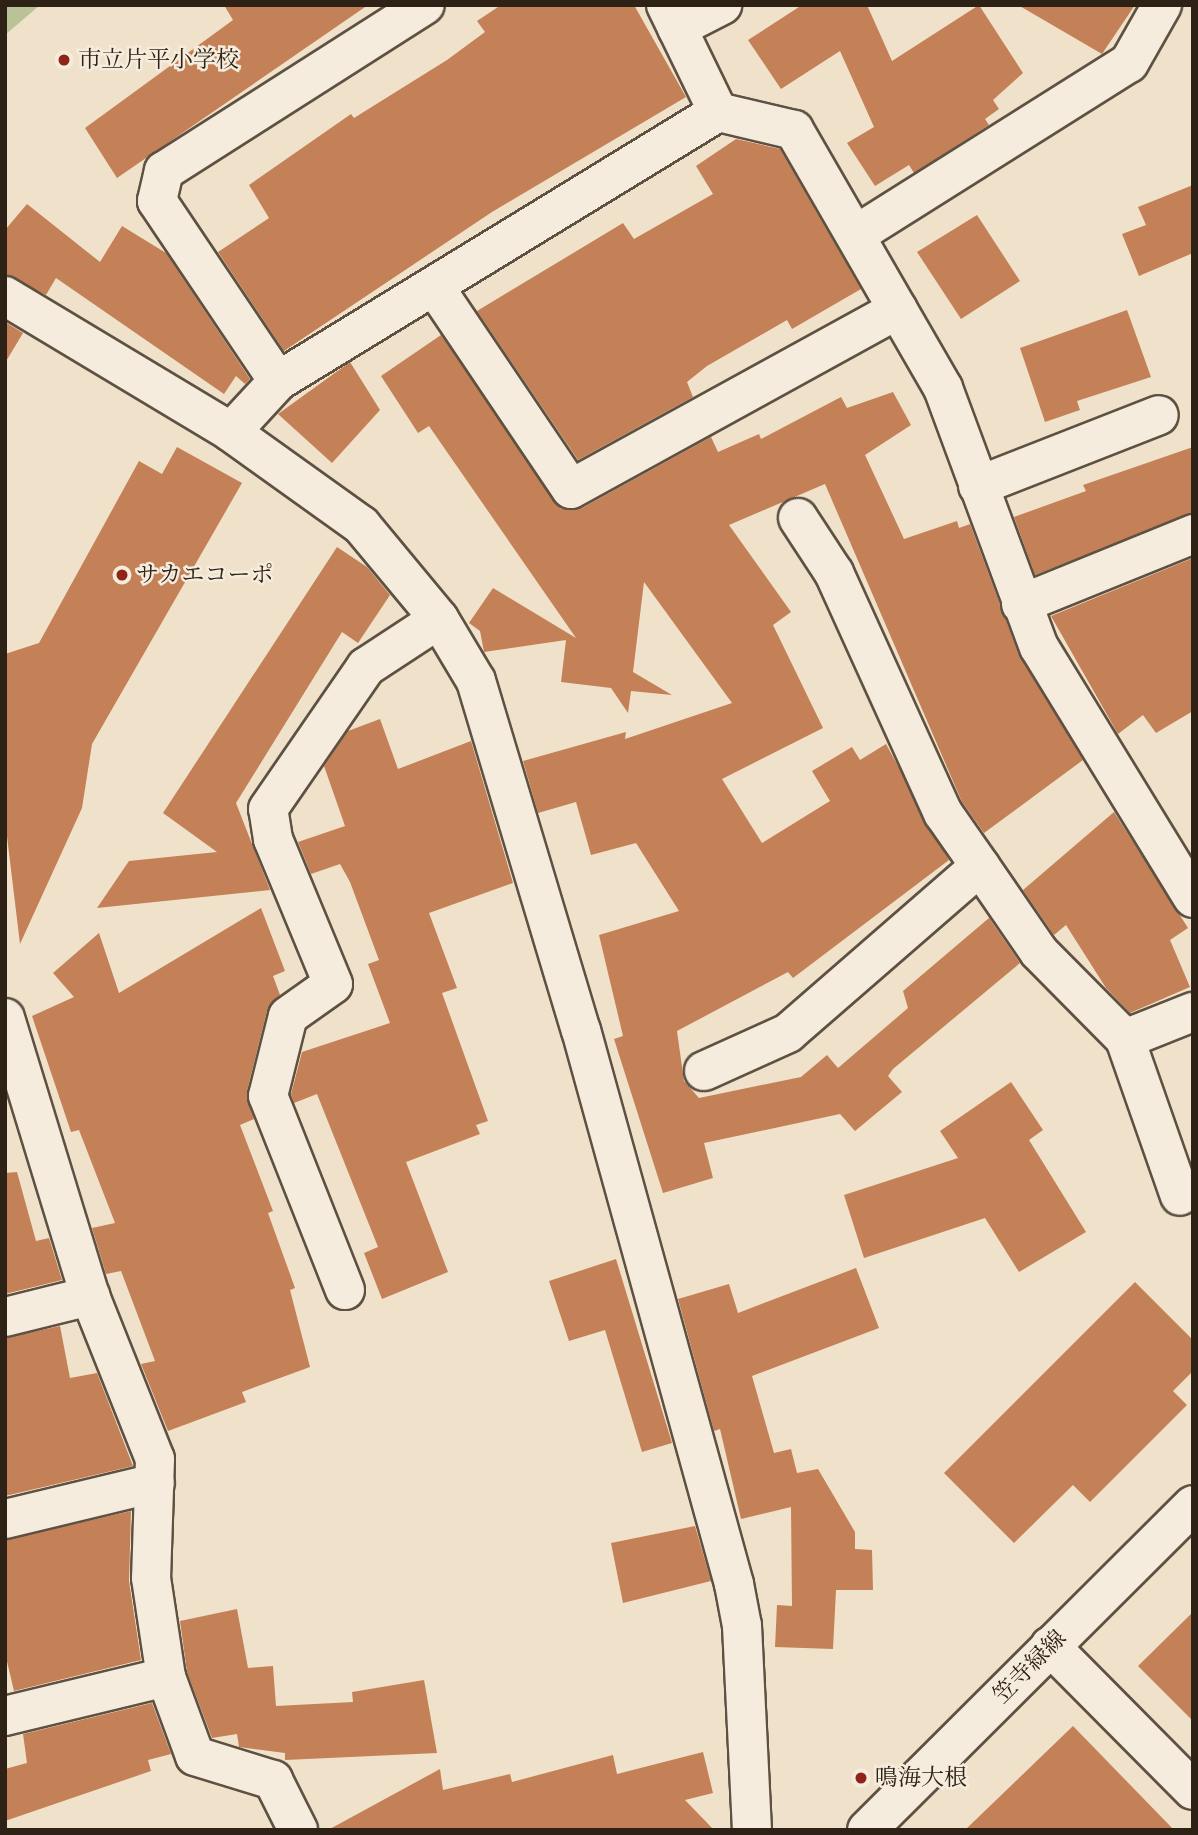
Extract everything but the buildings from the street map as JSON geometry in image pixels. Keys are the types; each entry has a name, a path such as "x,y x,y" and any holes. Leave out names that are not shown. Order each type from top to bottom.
{"street":[{"path":"278,382 157,201 164,171 425,5"},
{"path":"718,113 671,17 722,5"},
{"path":"857,234 1129,63 1162,5"},
{"path":"232,432 278,382 436,289 718,113 794,130 857,234 943,387 1039,648 1193,898"},
{"path":"436,289 571,489 898,309"},
{"path":"5,296 232,432 361,525 439,619 476,681 581,1030 734,1584 742,1626 752,1830"},
{"path":"978,486 1159,415"},
{"path":"798,518 834,573 943,813 1039,953 1125,1039 1180,1196"},
{"path":"1021,604 1193,534"},
{"path":"345,1290 268,1096 288,1016 333,984 273,839 268,809 366,667 439,619"},
{"path":"704,1071 788,1033 980,866"},
{"path":"1125,1039 1193,1012"},
{"path":"5,1018 90,1296 146,1429 155,1483 151,1578 166,1677 195,1756 273,1780 298,1830"},
{"path":"5,1317 90,1296"},
{"path":"5,1519 155,1483"},
{"name":"笠寺緑線","path":"867,1830 1193,1505"},
{"path":"1050,1647 1193,1790"},
{"path":"5,1716 166,1677"}],"green space":[{"path":"5,5 40,5 5,35"}],"place":[{"name":"市立片平小学校","path":"64,60"},
{"name":"サカエコーポ","path":"122,575"},
{"name":"鳴海大根","path":"861,1778"}]}
